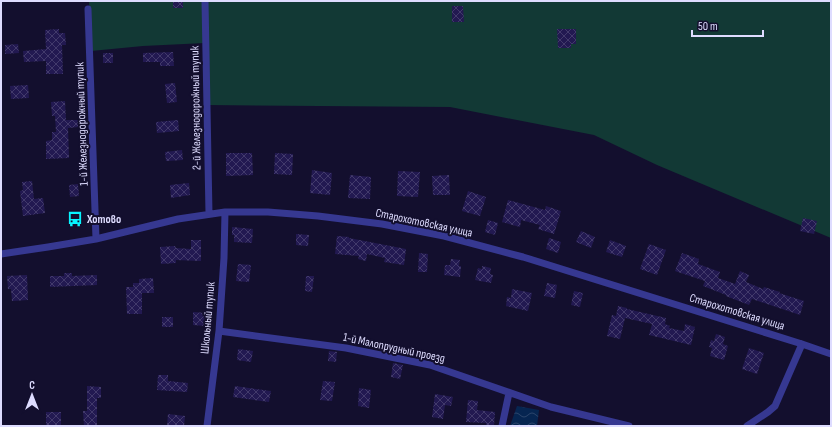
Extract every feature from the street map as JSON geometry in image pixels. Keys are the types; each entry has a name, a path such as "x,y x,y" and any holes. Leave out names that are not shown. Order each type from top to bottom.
{"street":[{"name":"2-й Железнодорожный тупик","path":"205,1 209,214"},
{"name":"1-й Железнодорожный тупик","path":"88,8 96,239"},
{"name":"Старохотовская улица","path":"1,254 96,239 178,219 225,212 268,212 318,216 382,224 444,236 524,257 831,354"},
{"name":"Школьный тупик","path":"207,426 219,330 224,258 225,212"},
{"name":"1-й Малопрудный проезд","path":"219,330 346,348 430,365 551,407 629,426"},
{"path":"747,426 775,406 802,344"},
{"path":"502,426 509,393"}],"green space":[{"path":"89,1 831,1 831,238 657,165 594,135 450,107 207,105 205,43 143,46 91,51"}],"water":[{"path":"517,406 539,410 537,426 510,426"}],"building":[{"path":"173,1 183,1 183,8 173,8"},
{"path":"452,6 463,6 464,22 452,22"},
{"path":"59,29 59,33 65,33 66,45 62,45 63,74 46,74 46,61 24,62 23,51 46,49 45,30"},
{"path":"557,29 576,29 576,44 571,44 571,48 558,48"},
{"path":"18,44 19,53 5,54 5,45"},
{"path":"173,52 174,66 160,66 160,62 143,62 143,53"},
{"path":"103,53 113,53 113,63 103,63"},
{"path":"175,83 177,102 167,103 165,84"},
{"path":"28,85 29,98 11,99 10,86"},
{"path":"65,101 66,120 78,120 79,127 68,128 69,158 46,159 46,141 52,140 52,132 56,132 55,116 52,116 51,102"},
{"path":"178,120 179,131 157,133 156,122"},
{"path":"182,150 183,160 166,161 165,152"},
{"path":"226,153 252,153 253,175 226,176"},
{"path":"275,153 293,154 292,175 274,174"},
{"path":"312,170 332,173 330,195 310,193"},
{"path":"398,171 420,172 418,197 397,196"},
{"path":"350,175 371,177 370,199 348,198"},
{"path":"449,175 450,195 433,195 432,176"},
{"path":"32,181 34,199 43,198 45,213 23,216 20,191 23,190 22,182"},
{"path":"189,183 190,195 171,198 170,185"},
{"path":"78,184 79,196 70,197 69,185"},
{"path":"468,191 486,197 480,216 462,211"},
{"path":"508,200 545,210 546,206 561,211 554,234 538,229 540,225 521,220 520,227 502,222"},
{"path":"803,218 817,221 814,234 800,231"},
{"path":"488,220 498,223 495,235 485,232"},
{"path":"232,227 253,229 252,243 234,242"},
{"path":"581,231 595,237 591,248 576,242"},
{"path":"296,234 309,235 308,246 296,245"},
{"path":"337,236 349,237 406,249 404,265 384,262 385,258 367,254 366,261 358,259 359,256 335,254"},
{"path":"549,238 561,242 558,253 546,249"},
{"path":"191,240 201,240 201,261 176,260 176,263 161,264 160,247 175,246 176,248 191,249"},
{"path":"610,240 626,246 622,257 606,252"},
{"path":"649,244 666,250 657,275 640,269"},
{"path":"419,253 428,254 427,272 418,272"},
{"path":"682,253 699,259 698,264 720,272 718,278 735,284 740,271 749,275 746,282 763,289 764,287 804,301 800,315 752,299 749,305 703,286 705,281 675,271"},
{"path":"451,259 460,260 460,277 444,275 445,265 450,265"},
{"path":"238,264 251,265 249,282 236,281"},
{"path":"482,266 491,268 490,274 493,275 491,283 475,280 478,268 482,269"},
{"path":"64,273 72,273 72,276 97,275 97,285 50,287 50,276 64,276"},
{"path":"27,275 28,300 12,301 11,289 8,289 7,276"},
{"path":"306,276 314,276 312,292 305,291"},
{"path":"153,278 154,293 142,293 142,314 127,314 126,287 133,287 133,283 139,283 139,279"},
{"path":"547,283 557,285 555,298 544,296"},
{"path":"512,289 532,293 528,311 506,306 507,297 511,298"},
{"path":"574,291 583,293 580,307 571,305"},
{"path":"618,306 666,318 665,324 670,326 669,328 684,331 685,324 695,327 691,345 649,335 652,324 625,318 620,339 607,336 612,315 616,316"},
{"path":"193,312 206,313 205,326 193,325"},
{"path":"162,317 173,317 173,327 162,327"},
{"path":"716,334 725,337 723,344 728,346 724,360 710,356 712,348 709,347 711,340 714,341"},
{"path":"749,348 764,353 757,374 742,369"},
{"path":"238,349 253,351 251,362 237,360"},
{"path":"329,351 337,352 336,362 328,361"},
{"path":"393,363 403,365 400,379 391,377"},
{"path":"158,375 168,375 168,381 188,383 187,392 157,390"},
{"path":"323,381 335,382 332,401 320,400"},
{"path":"87,386 101,387 101,398 97,398 97,426 84,426 83,411 87,411"},
{"path":"235,386 271,391 269,402 233,397"},
{"path":"359,388 371,390 369,408 358,406"},
{"path":"435,394 453,397 451,406 445,405 443,419 432,417"},
{"path":"468,400 478,401 477,410 495,412 494,426 486,426 486,423 466,422"},
{"path":"46,412 61,412 61,426 46,426"},
{"path":"168,414 185,416 184,426 167,426"}],"place":[{"name":"Хотово","path":"75,219"}]}
